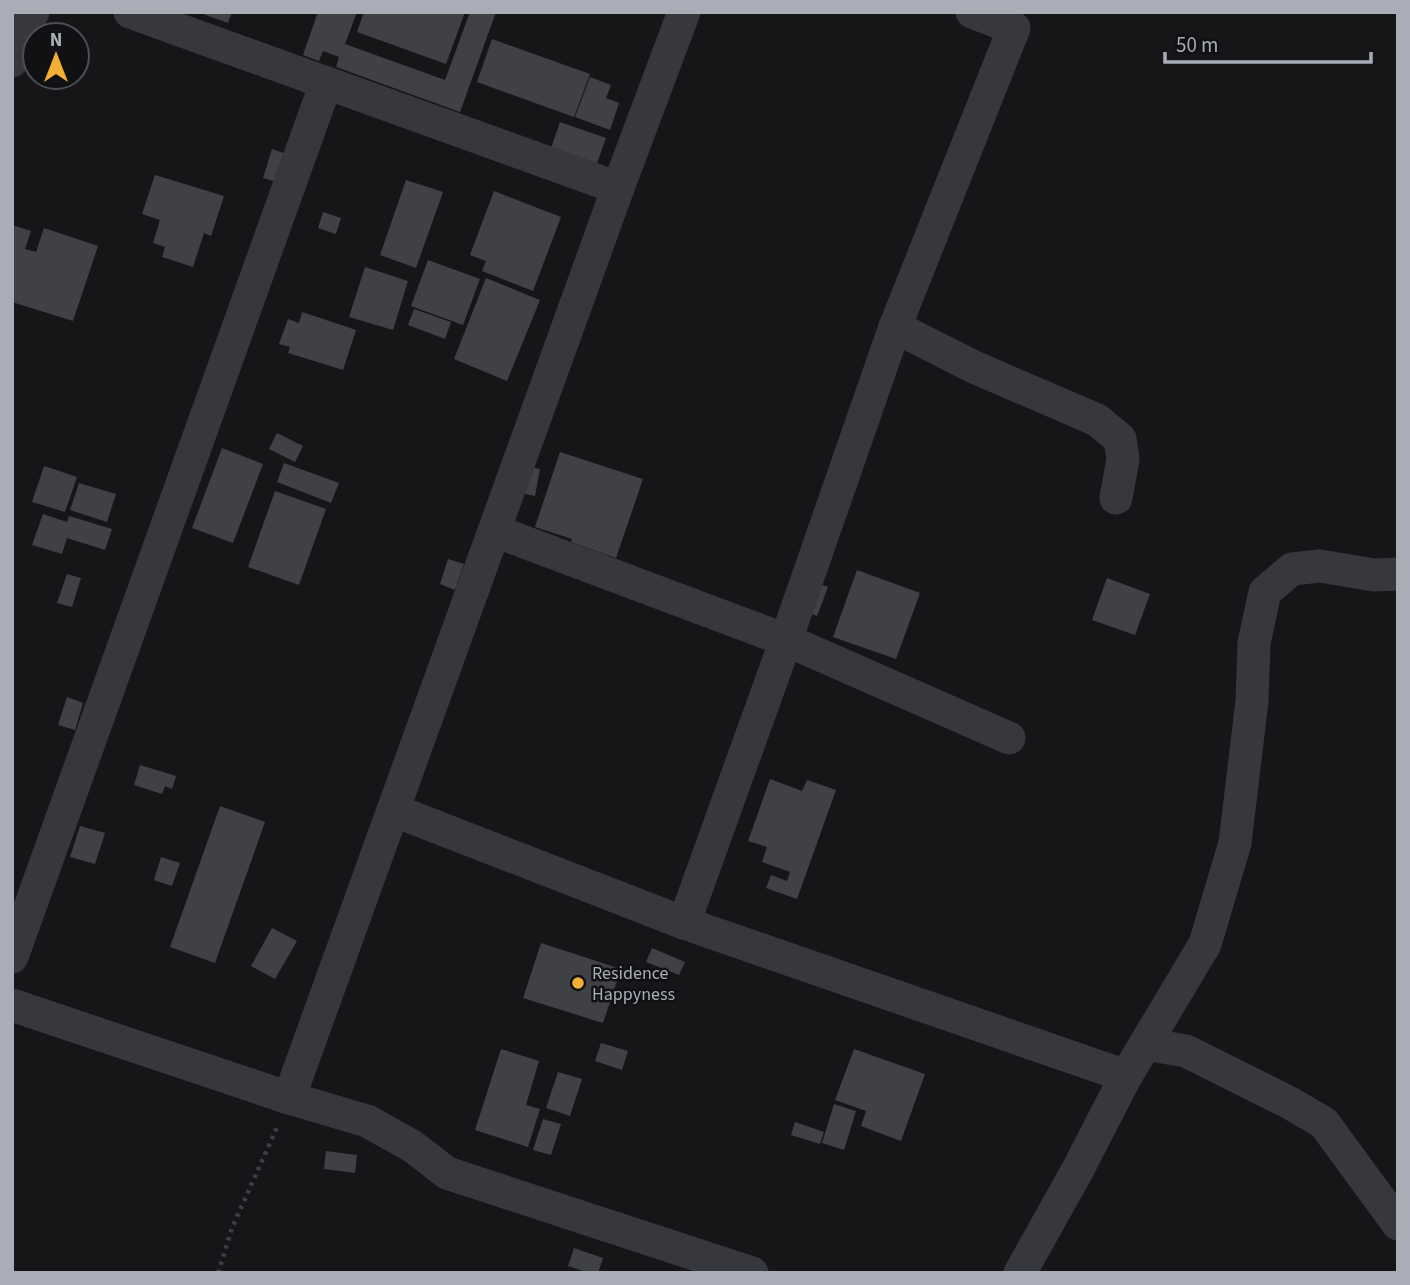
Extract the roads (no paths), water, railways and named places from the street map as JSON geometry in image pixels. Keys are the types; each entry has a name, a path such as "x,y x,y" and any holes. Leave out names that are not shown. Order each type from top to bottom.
{"street":[{"path":"12,61 33,12"},
{"path":"130,12 618,188"},
{"path":"289,1098 684,12"},
{"path":"684,923 895,327 1014,28 972,12"},
{"path":"12,957 326,83"},
{"path":"895,327 974,367 1097,420 1120,439 1123,459 1116,498"},
{"path":"495,531 786,640 1009,738"},
{"path":"1020,1273 1126,1076 1206,944 1235,843 1252,701 1254,643 1265,592 1292,569 1320,566 1374,575 1398,574"},
{"path":"393,810 684,923 1126,1076"},
{"path":"12,1005 289,1098 367,1121 412,1146 447,1173 752,1273"},
{"path":"1145,1044 1186,1051 1324,1123 1398,1224"}],"place":[{"name":"Residence Happyness","path":"578,983"}]}
